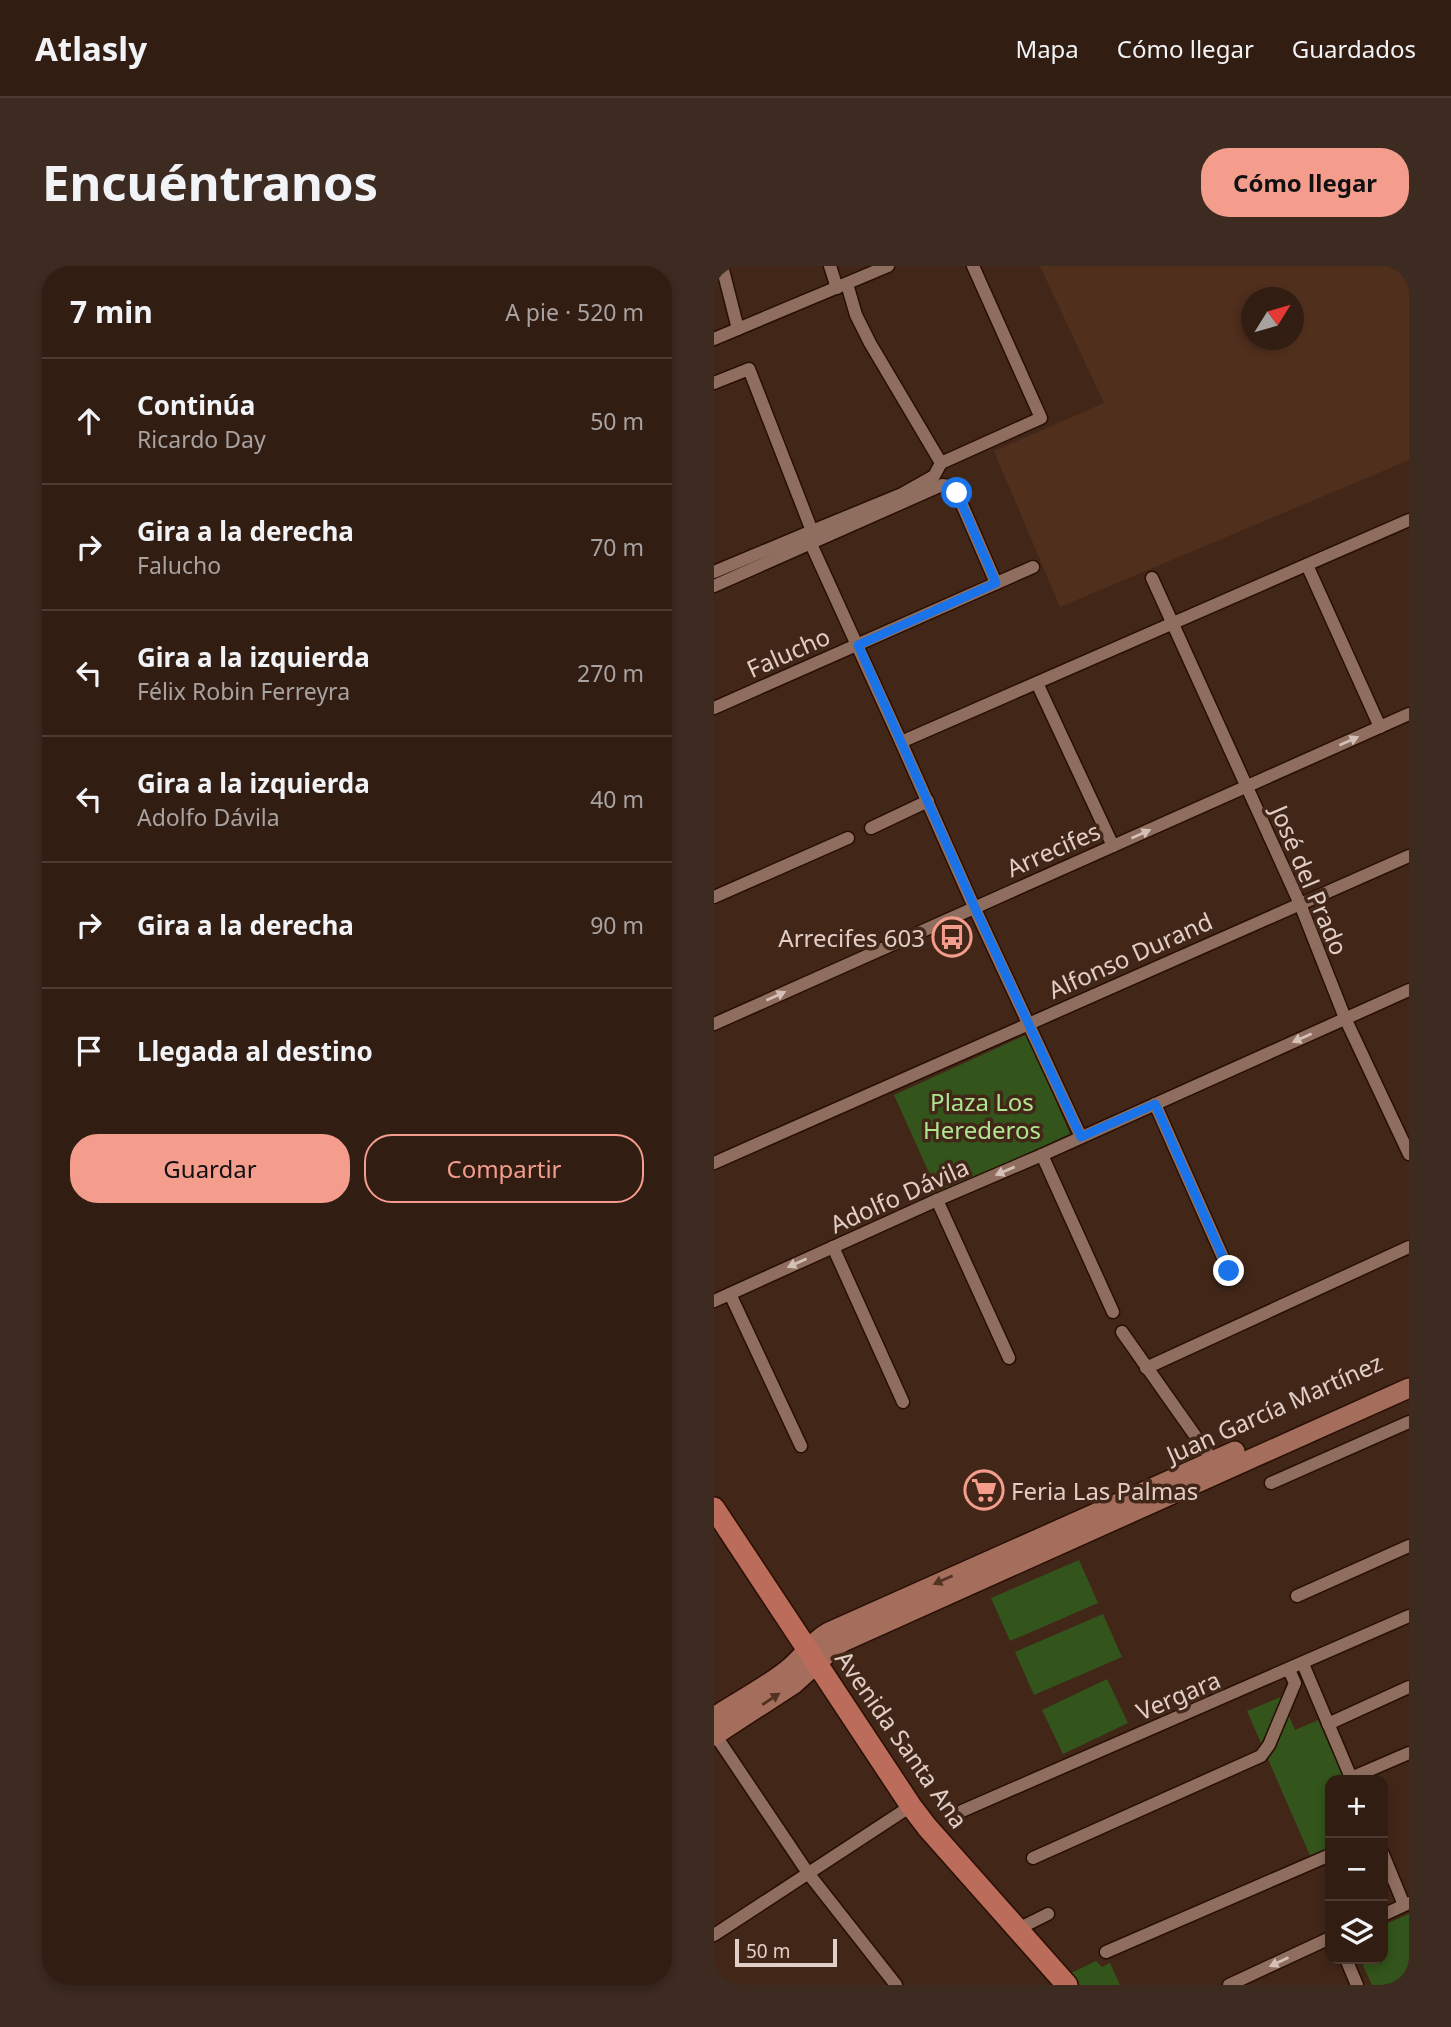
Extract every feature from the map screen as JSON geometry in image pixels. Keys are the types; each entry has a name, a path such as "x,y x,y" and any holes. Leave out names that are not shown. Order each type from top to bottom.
{"main road":[{"name":"Juan García Martínez","path":"714,1730 794,1684 812,1657 820,1637 1409,1375"},
{"name":"Juan García Martínez","path":"812,1657 1409,1388"},
{"name":"Avenida Santa Ana","path":"714,1508 911,1806 1067,1985"}],"street":[{"path":"722,266 738,329"},
{"path":"830,266 870,343 941,463"},
{"path":"714,339 888,266"},
{"path":"714,586 902,494 934,476 941,463 1041,418 973,266"},
{"path":"714,383 749,369 811,538 974,906 1081,1137"},
{"path":"714,572 811,538 942,485 950,486 957,493 996,583"},
{"path":"901,742 1409,520"},
{"path":"1307,565 1380,727"},
{"name":"Falucho","path":"714,708 1033,567"},
{"name":"José del Prado","path":"1152,578 1300,904 1345,1018 1409,1154"},
{"path":"1037,683 1113,846"},
{"name":"Arrecifes","path":"714,1024 974,906 1409,715"},
{"path":"871,828 928,802"},
{"path":"714,897 848,838"},
{"name":"Alfonso Durand","path":"714,1163 1409,856"},
{"name":"Adolfo Dávila","path":"714,1301 1409,990"},
{"path":"1155,1104 1229,1271"},
{"path":"1042,1156 1113,1312"},
{"path":"937,1200 1009,1358"},
{"path":"833,1247 903,1402"},
{"path":"1146,1367 1409,1247"},
{"path":"730,1294 801,1446"},
{"path":"1122,1332 1213,1461"},
{"path":"1271,1483 1409,1422"},
{"path":"1297,1596 1409,1546"},
{"name":"Vergara","path":"962,1811 1409,1616"},
{"path":"1303,1664 1350,1775"},
{"path":"1033,1858 1261,1756 1269,1745 1294,1683 1289,1670"},
{"path":"1328,1724 1409,1687"},
{"path":"714,1730 808,1873 896,1985"},
{"path":"1361,1775 1409,1753"},
{"path":"714,1935 911,1806"},
{"path":"1106,1952 1325,1857"},
{"path":"1388,1865 1406,1904 1388,1913"},
{"path":"1018,1929 1048,1914"},
{"path":"1228,1985 1325,1940"},
{"path":"1348,1964 1357,1985"}],"shaded area":[{"path":"1040,266 1409,266 1409,460 1060,607 994,451 1104,403"}],"green space":[{"name":"Plaza Los Herederos","path":"1028,1034 1070,1134 939,1195 894,1095"},
{"path":"1079,1560 1098,1603 1010,1641 991,1598"},
{"path":"1103,1614 1122,1657 1034,1695 1015,1652"},
{"path":"1107,1679 1128,1723 1063,1754 1042,1710"},
{"path":"1281,1697 1295,1730 1318,1720 1343,1775 1325,1775 1325,1854 1312,1860 1247,1711"},
{"path":"1409,1914 1409,1985 1372,1985 1362,1964 1388,1964 1388,1923"},
{"path":"1096,1961 1102,1967 1110,1963 1120,1985 1080,1985 1069,1974"}],"place":[{"name":"Arrecifes 603","path":"952,937"},
{"name":"Feria Las Palmas","path":"984,1490"}],"route":[{"path":"957,493 996,583 858,645 1081,1137 1155,1104 1229,1271"}]}
